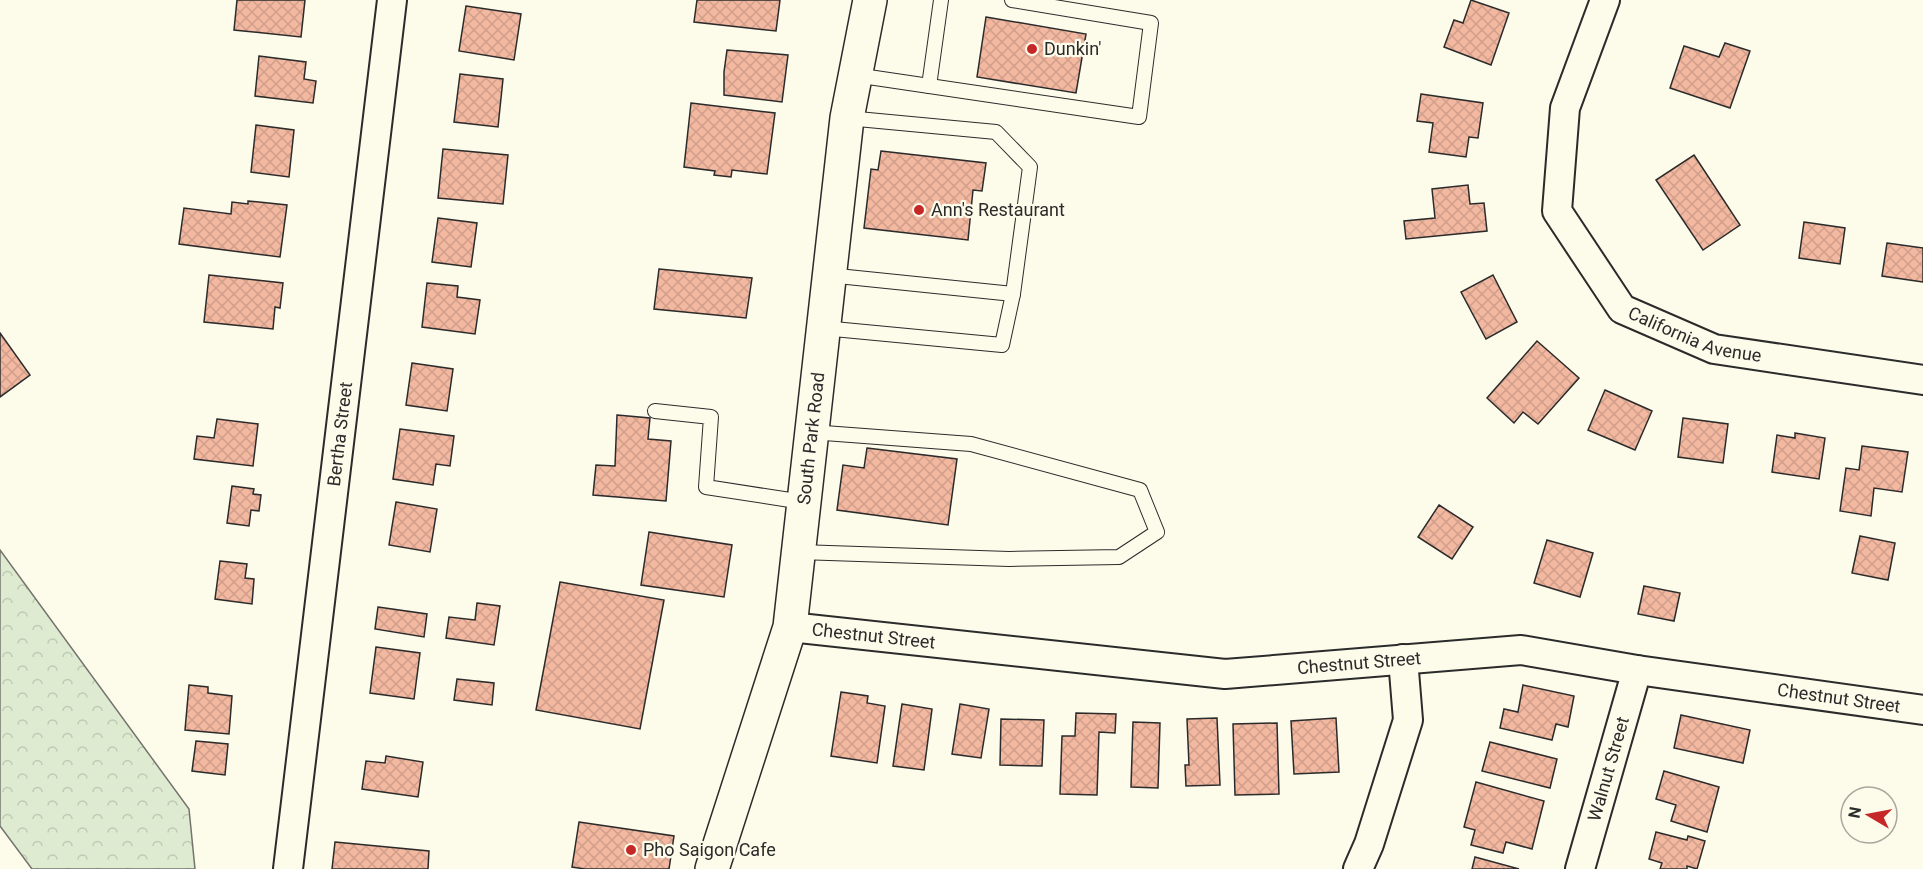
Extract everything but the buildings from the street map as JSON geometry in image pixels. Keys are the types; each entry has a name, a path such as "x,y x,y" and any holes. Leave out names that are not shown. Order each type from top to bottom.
{"main road":[{"name":"South Park Road","path":"712,869 790,627 847,118 870,0"}],"street":[{"name":"Bertha Street","path":"288,869 392,0"},
{"name":"California Avenue","path":"1605,0 1565,108 1557,211 1622,309 1713,349 1923,380"},
{"name":"Chestnut Street","path":"790,627 1224,674 1521,650 1637,670 1923,710"},
{"path":"1358,869 1369,844 1408,720 1403,659"},
{"name":"Walnut Street","path":"1580,869 1637,670"}],"lane":[{"path":"929,86 941,0"},
{"path":"855,75 1139,117 1151,23 1012,0"},
{"path":"822,328 1002,345 1013,294 1030,167 996,132 847,118"},
{"path":"828,275 1013,294"},
{"path":"655,411 711,417 706,487 803,502"},
{"path":"798,552 1009,559 1119,557 1157,532 1140,490 971,444 811,432"}],"green space":[{"path":"0,550 189,809 195,869 32,869 0,826"}],"place":[{"name":"Dunkin'","path":"1032,49"},
{"name":"Ann's Restaurant","path":"919,210"},
{"name":"Pho Saigon Cafe","path":"631,850"}]}
